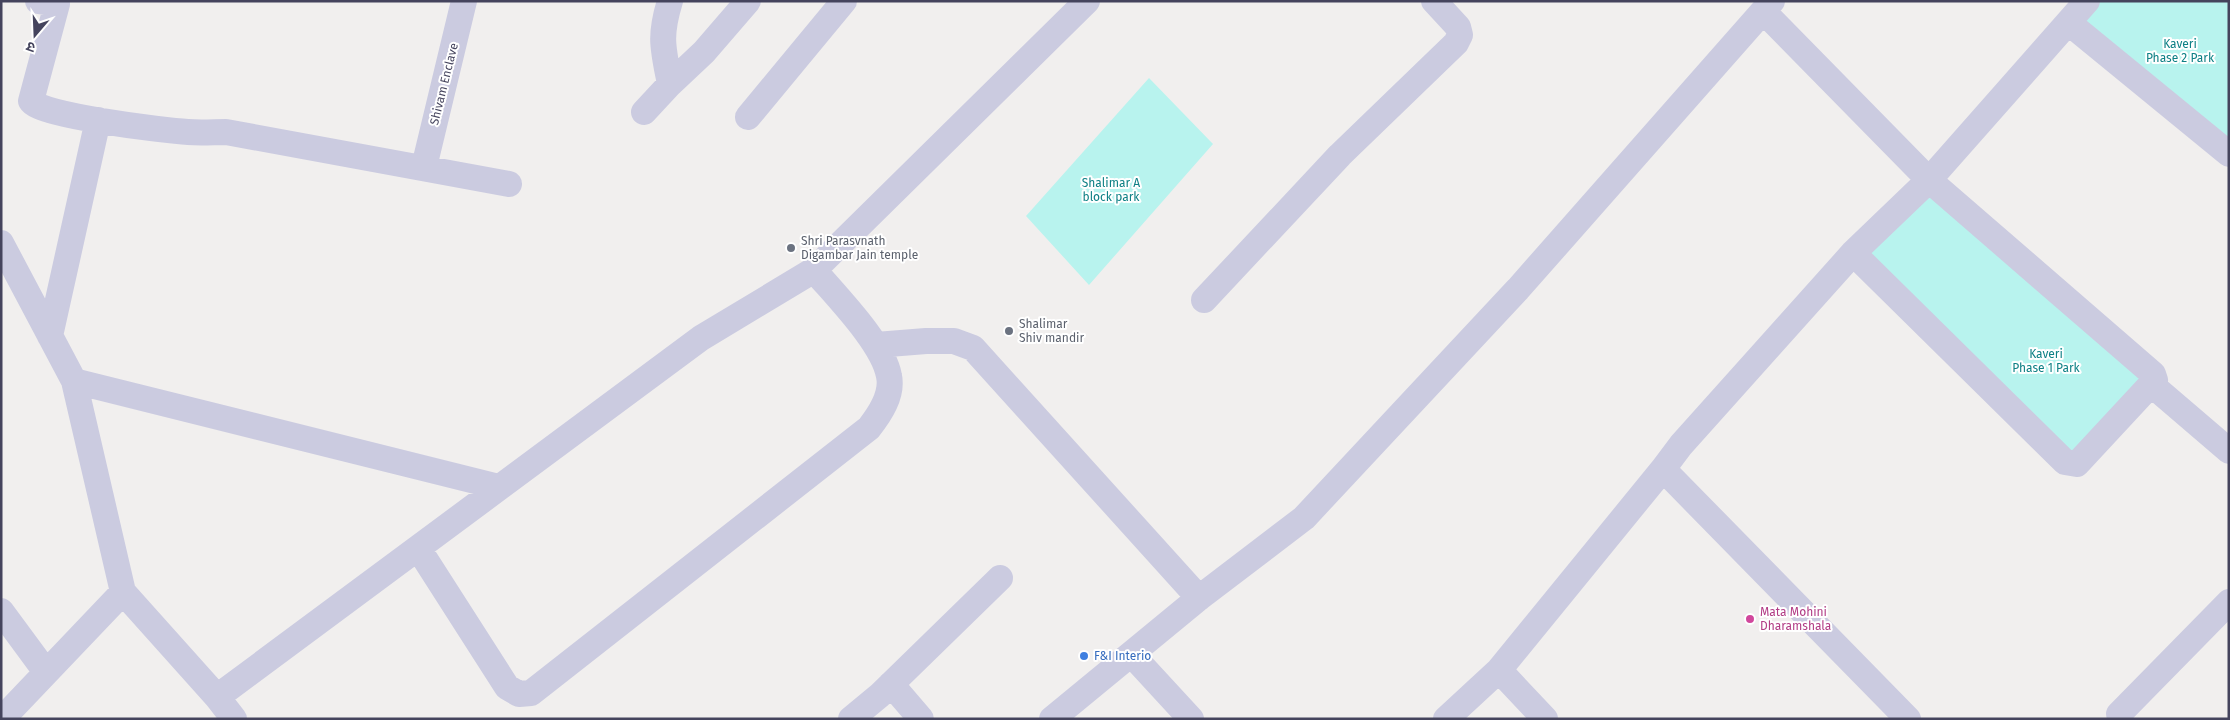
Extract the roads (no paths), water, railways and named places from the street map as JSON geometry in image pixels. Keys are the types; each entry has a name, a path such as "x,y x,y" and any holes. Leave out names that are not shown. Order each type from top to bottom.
{"street":[{"name":"Shivam Enclave","path":"424,167 464,1"},
{"path":"670,1 663,23 662,41 670,84"},
{"path":"644,112 704,52 748,1"},
{"path":"748,117 844,1"},
{"path":"217,697 701,338 814,270 1087,1"},
{"path":"1204,300 1340,155 1456,43 1460,35 1458,27 1434,1"},
{"path":"1446,719 1499,670 1663,470 1681,445 1853,252 1930,180 2087,1"},
{"path":"51,2 31,101 39,108 98,120 187,132 226,132 509,184"},
{"path":"1052,719 1199,598 1304,518 1518,288 1768,7 1930,180 2153,374 2155,380 2077,464 2065,462 1853,252"},
{"path":"2069,23 2229,154"},
{"path":"50,336 98,120"},
{"path":"1,243 74,381 123,592 217,697 234,719"},
{"path":"418,548 507,687 519,694 531,693 869,428 882,412 888,392 889,376 876,345 814,270"},
{"path":"876,345 954,341 973,348 1199,598"},
{"path":"74,381 499,488"},
{"path":"2152,385 2229,451"},
{"path":"1663,470 1908,719"},
{"path":"851,719 891,684 1000,578"},
{"path":"2,719 123,592"},
{"path":"2119,714 2229,602"},
{"path":"1,611 46,672"},
{"path":"1132,655 1191,719"},
{"path":"1499,670 1545,719"},
{"path":"891,684 920,719"}],"place":[{"name":"Shri Parasvnath Digambar Jain temple","path":"791,248"},
{"name":"Shalimar Shiv mandir","path":"1009,331"},
{"name":"Mata Mohini Dharamshala","path":"1750,619"},
{"name":"F&I Interio","path":"1084,656"}],"park label":[{"name":"Kaveri Phase 2 Park","path":"2180,51"},
{"name":"Shalimar A block park","path":"1111,190"},
{"name":"Kaveri Phase 1 Park","path":"2046,361"}]}
